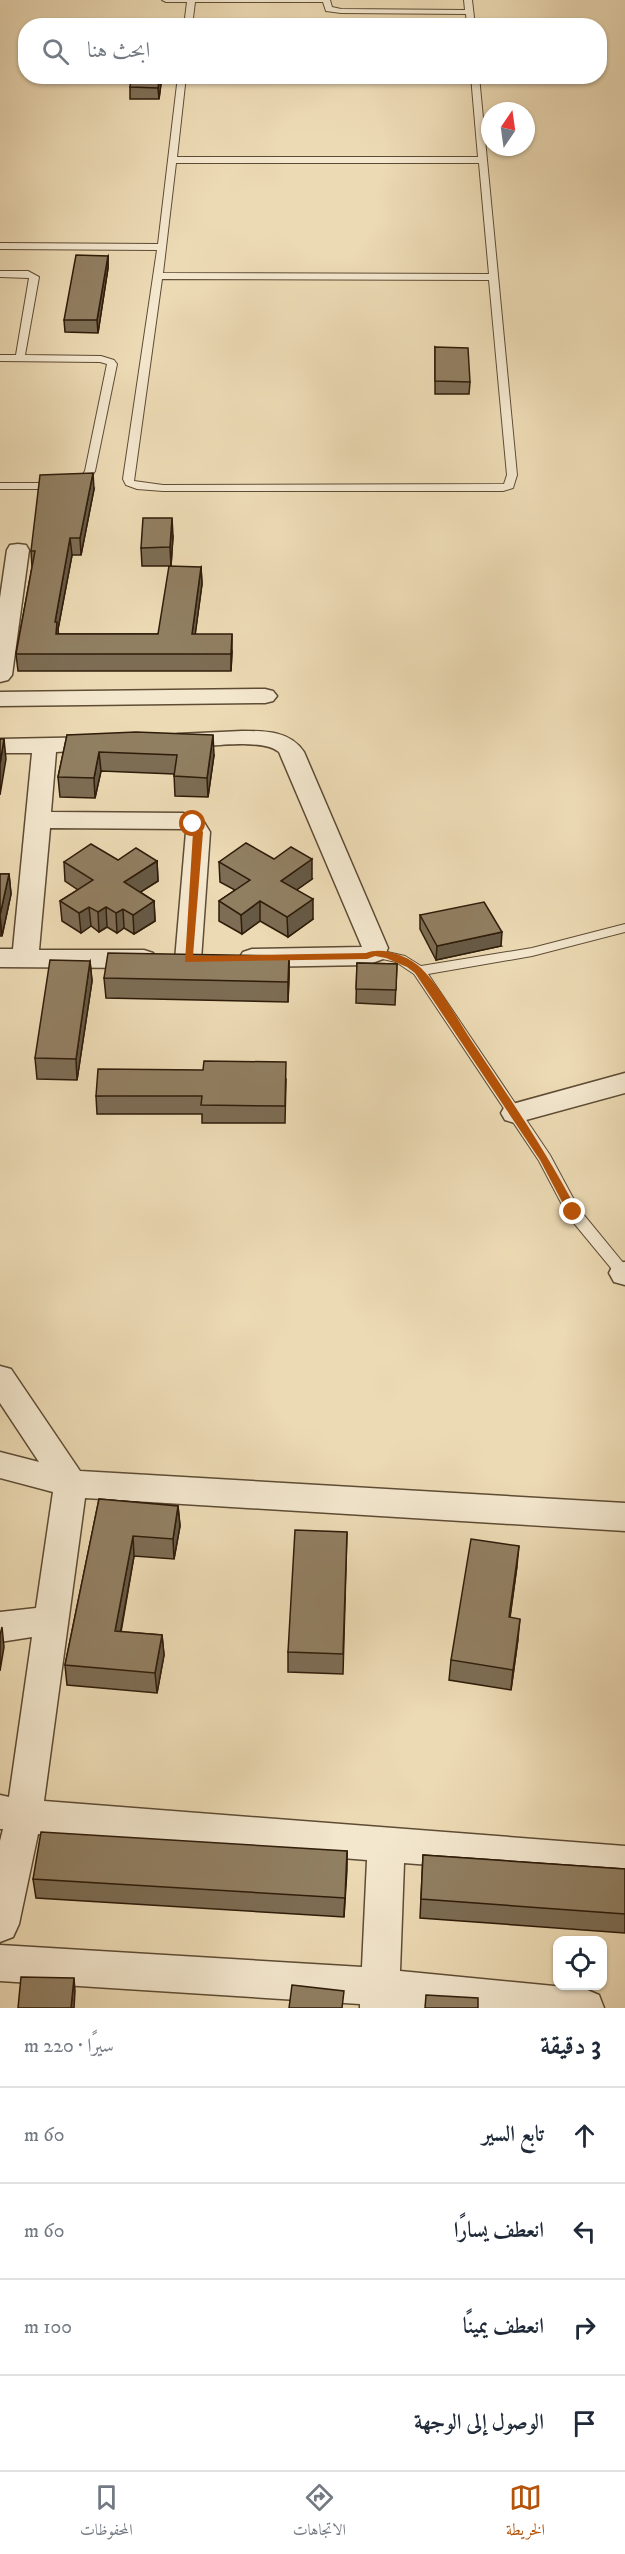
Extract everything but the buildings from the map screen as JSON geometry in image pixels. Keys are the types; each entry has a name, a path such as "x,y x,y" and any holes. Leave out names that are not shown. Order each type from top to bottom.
{"street":[{"path":"0,675 18,550"},
{"path":"0,699 265,696"},
{"path":"0,746 259,739 277,740 286,744 292,752 374,942 374,953 367,956 208,959 12,958 38,820 45,745"},
{"path":"38,820 183,821 193,824 198,832 208,959"},
{"path":"515,1113 625,1083"},
{"path":"0,1378 71,1484 53,1620 12,1814 0,1924"},
{"path":"0,1465 71,1484 625,1517"},
{"path":"0,1627 53,1620"},
{"path":"12,1814 625,1863"},
{"path":"380,1997 386,1845"},
{"path":"0,1963 380,1997 585,2008"}],"lane":[{"path":"166,0 326,0 330,9 341,11 469,12"},
{"path":"189,18 191,0"},
{"path":"468,0 470,18"},
{"path":"181,84 162,247 128,479 130,483 137,486 163,488 503,488 509,486 512,475 476,84"},
{"path":"172,160 483,160"},
{"path":"0,246 162,247"},
{"path":"0,274 28,274 34,278 20,358"},
{"path":"158,276 494,277"},
{"path":"0,358 101,359 112,364 90,471 83,482 71,486 0,486"},
{"path":"419,971 532,952 625,928"},
{"path":"374,953 400,959 419,971 545,1159 573,1212 625,1274"}],"route":[{"path":"193,824 198,832 188,960 367,956 374,953 387,955 410,964 419,971 441,1002 545,1159 573,1212"}]}
